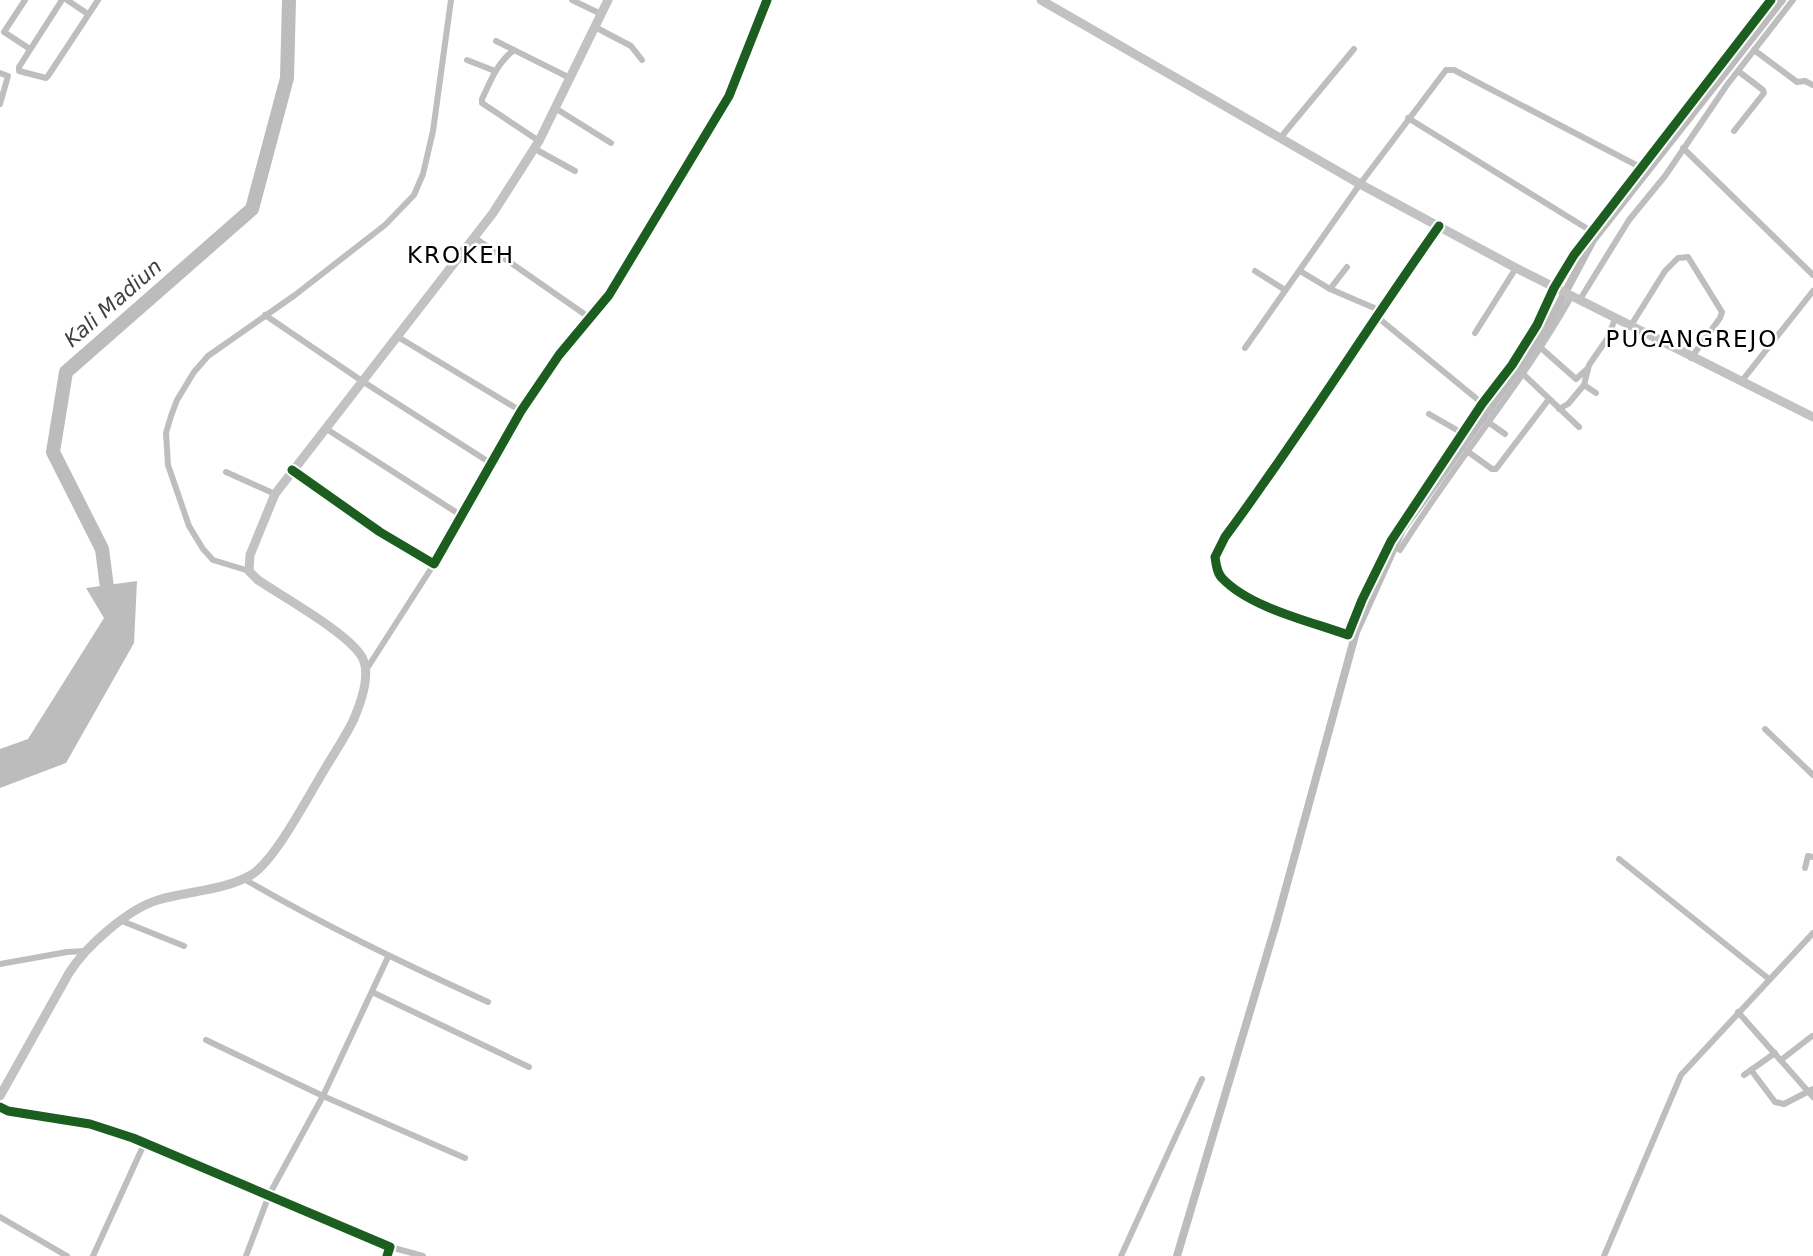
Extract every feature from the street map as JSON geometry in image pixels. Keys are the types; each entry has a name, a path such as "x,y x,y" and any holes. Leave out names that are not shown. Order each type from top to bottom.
{"street":[{"path":"25,0 4,32 30,49"},
{"path":"88,14 65,0 18,70 46,78 98,0"},
{"path":"0,1096 69,973 85,951 122,921 157,900 230,884 260,869 293,823 352,722 363,692 366,670 364,660 350,642 258,580 249,570 213,560 189,526 172,481 166,433 177,400 194,372 214,351 385,225 414,195 423,174 433,131 451,0"},
{"path":"572,0 601,14"},
{"path":"249,570 250,555 275,494 475,238 537,145 608,0"},
{"path":"366,670 434,564 521,411 559,355 609,295 729,96 767,0"},
{"path":"1400,550 1573,298 1629,220 1665,176 1771,0"},
{"path":"1439,226 1225,537 1215,557 1220,576 1242,593 1264,605 1348,635 1391,541 1462,433 1512,365 1591,231 1640,167 1721,80 1738,71 1793,0"},
{"path":"1044,1 1360,184 1615,320 1813,418"},
{"path":"595,27 631,46 642,60"},
{"path":"496,41 570,78"},
{"path":"1281,137 1354,49"},
{"path":"514,50 502,60 495,71 482,103 575,171"},
{"path":"1754,50 1797,82 1805,81 1813,85"},
{"path":"467,60 495,71"},
{"path":"1245,348 1408,118 1449,69 1640,167"},
{"path":"1734,131 1763,93 1763,90 1738,71"},
{"path":"0,73 8,76 0,104"},
{"path":"555,108 611,143"},
{"path":"1408,118 1591,231"},
{"path":"1683,148 1813,275"},
{"path":"475,238 590,318"},
{"path":"1630,327 1665,271 1678,258 1688,257 1722,312 1691,358"},
{"path":"1330,289 1347,267"},
{"path":"1475,333 1516,268"},
{"path":"1255,271 1285,290"},
{"path":"1300,271 1378,313 1494,413"},
{"path":"1741,382 1813,290"},
{"path":"265,315 492,464"},
{"path":"1541,348 1576,379 1588,368 1615,320"},
{"path":"398,337 521,411"},
{"path":"1559,409 1568,404 1584,385 1588,368"},
{"path":"1522,374 1578,427"},
{"path":"1584,385 1595,393"},
{"path":"1467,451 1492,469 1496,469 1549,399"},
{"path":"1429,414 1462,433"},
{"path":"1488,422 1505,434"},
{"path":"325,428 462,516"},
{"path":"292,470 380,532 434,564"},
{"path":"226,472 275,494"},
{"path":"1765,729 1813,775"},
{"path":"1805,868 1808,856 1813,857"},
{"path":"1619,859 1769,979"},
{"path":"244,879 388,957 488,1002"},
{"path":"122,921 184,946"},
{"path":"1604,1256 1681,1075 1769,979 1812,937"},
{"path":"0,964 85,951"},
{"path":"246,1256 269,1195 323,1096 388,957"},
{"path":"372,992 528,1067"},
{"path":"1738,1012 1812,1093 1784,1104 1775,1102 1751,1070"},
{"path":"1781,1060 1812,1036"},
{"path":"206,1040 323,1096 465,1158"},
{"path":"1744,1075 1775,1054"},
{"path":"1121,1256 1202,1079"},
{"path":"0,1107 8,1111 90,1124 145,1142 269,1195 388,1252 423,1256"},
{"path":"93,1256 145,1142"},
{"path":"0,1217 67,1256"}],"shaded area":[{"path":"137,581 134,643 66,763 0,788 0,749 28,739 104,618 86,588"}],"waterway":[{"name":"Kali Madiun","path":"109,603 102,549 53,452 66,372 252,209 287,78 289,0"},
{"path":"1177,1256 1276,924 1356,632 1402,530 1542,336 1593,240 1782,0"}],"cycle path":[{"path":"292,470 380,532 434,564 521,411 559,355 609,295 729,96 767,0"},
{"path":"1439,226 1225,537 1215,557 1220,576 1248,598 1348,635 1391,541 1482,404 1512,365 1537,325 1554,288 1574,255 1771,0"},
{"path":"0,1107 8,1111 90,1124 133,1138 390,1247 387,1256"}],"district":[{"name":"KROKEH","path":"461,255"},
{"name":"PUCANGREJO","path":"1692,339"}]}
